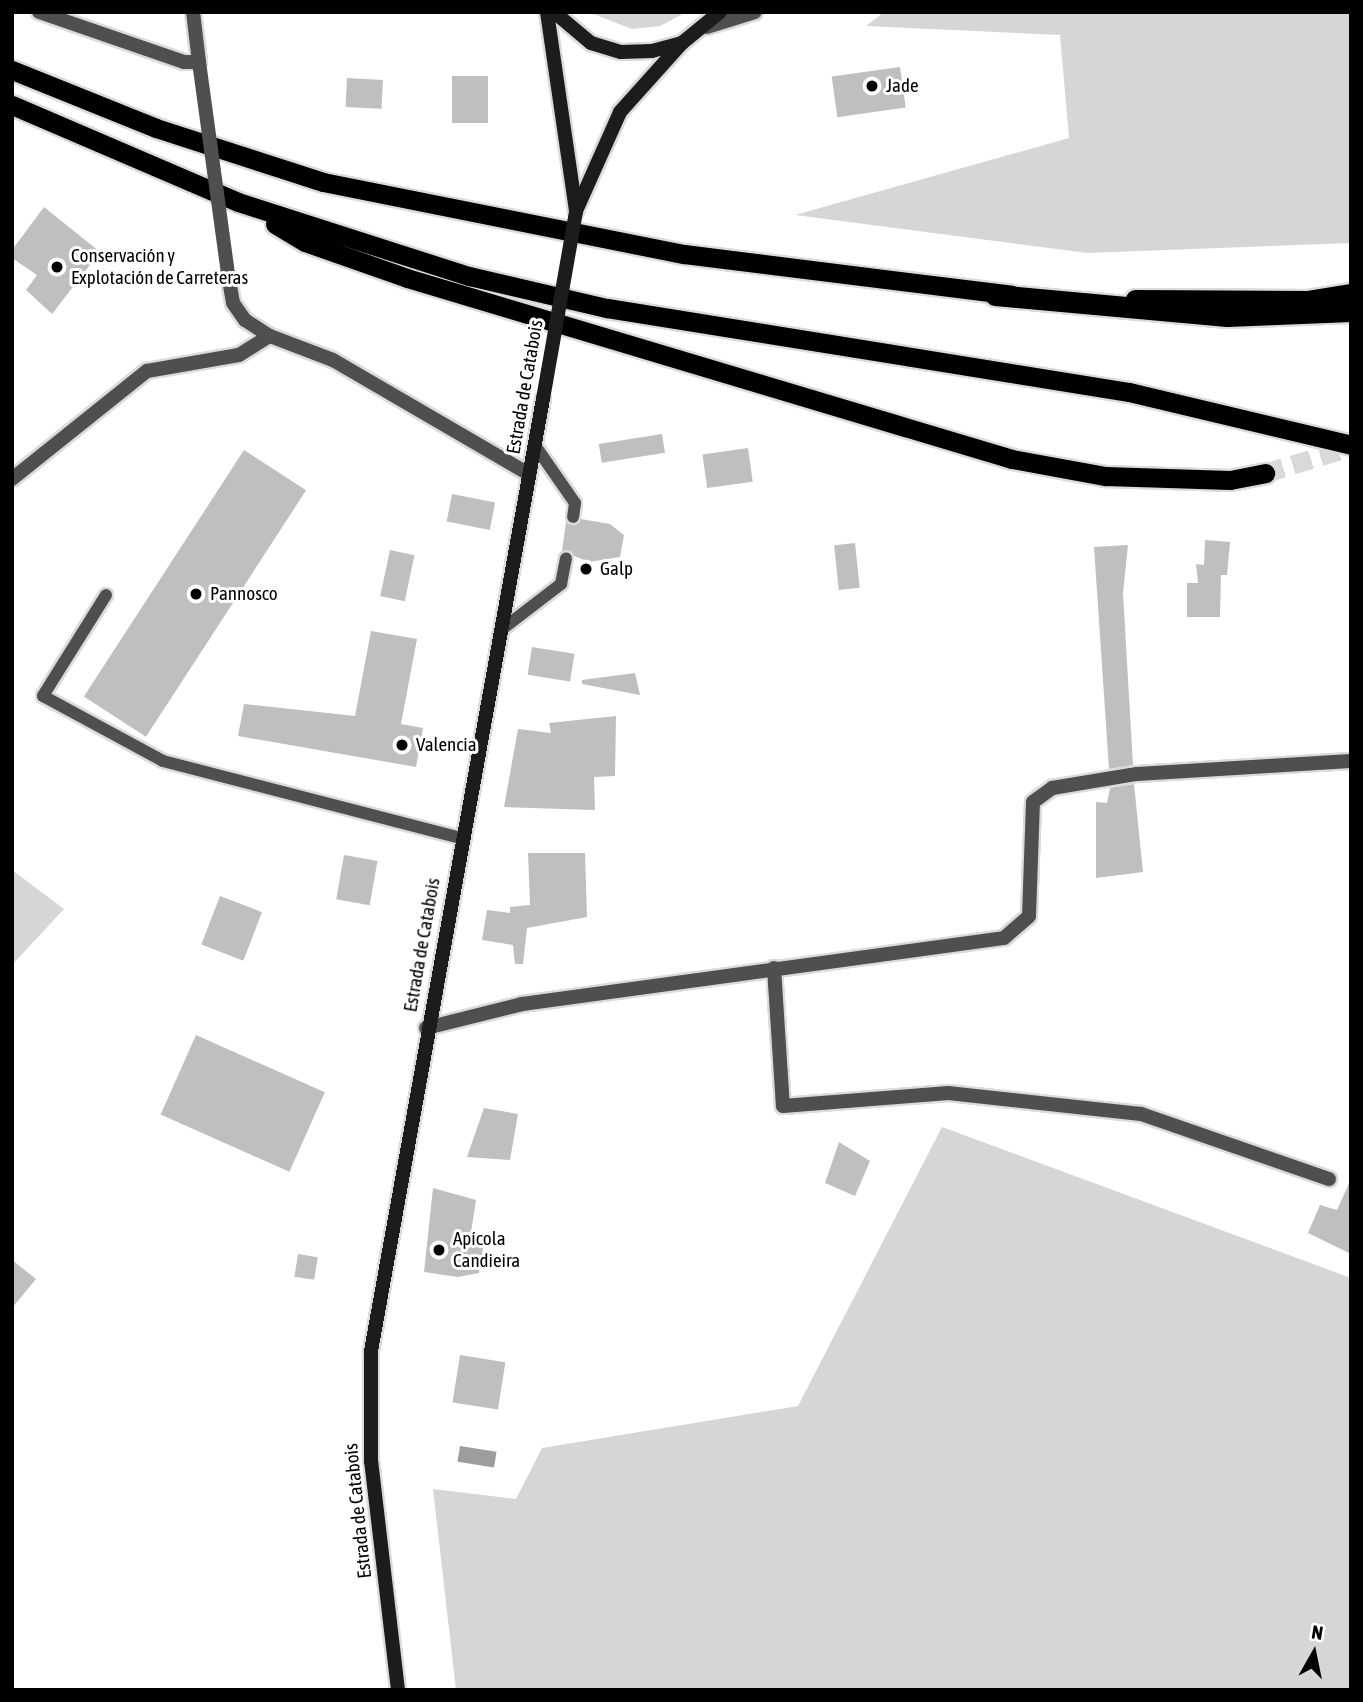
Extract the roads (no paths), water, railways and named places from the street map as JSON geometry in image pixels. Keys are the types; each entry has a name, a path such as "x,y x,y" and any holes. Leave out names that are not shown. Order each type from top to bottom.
{"highway":[{"path":"12,70 156,128 323,182 684,254 995,295 1227,316 1351,311"},
{"path":"12,105 238,202 469,276 607,308 1129,392 1351,445"},
{"path":"238,202 305,242 407,278 954,444 1105,476 1230,480 1265,473"},
{"path":"995,295 1231,302 1351,293"}],"main road":[{"path":"547,12 576,211"},
{"path":"554,12 591,43 621,52 652,51 682,43"},
{"path":"576,211 620,112 682,43 707,27 720,12"},
{"name":"Estrada de Catabois","path":"398,1690 368,1406 377,1306 576,211"}],"street":[{"path":"39,12 184,62 200,62"},
{"path":"193,12 233,303 245,320 270,336 332,360 529,474"},
{"path":"707,27 755,12"},
{"path":"12,479 147,370 239,355 270,336"},
{"path":"426,1028 522,1004 1004,938 1029,916 1033,802 1052,788 1175,771 1351,761"},
{"path":"774,968 783,1106 948,1093 1141,1114 1329,1179"}],"lane":[{"path":"534,444 575,503 573,517"},
{"path":"501,630 561,583 566,558"},
{"path":"106,594 43,696 163,761 461,838"}],"tunnel":[{"path":"1265,473 1351,447"}],"place":[{"name":"Jade","path":"872,86"},
{"name":"Conservación y Explotación de Carreteras","path":"57,267"},
{"name":"Galp","path":"586,569"},
{"name":"Pannosco","path":"196,594"},
{"name":"Valencia","path":"402,745"},
{"name":"Apícola Candieira","path":"439,1250"}]}
